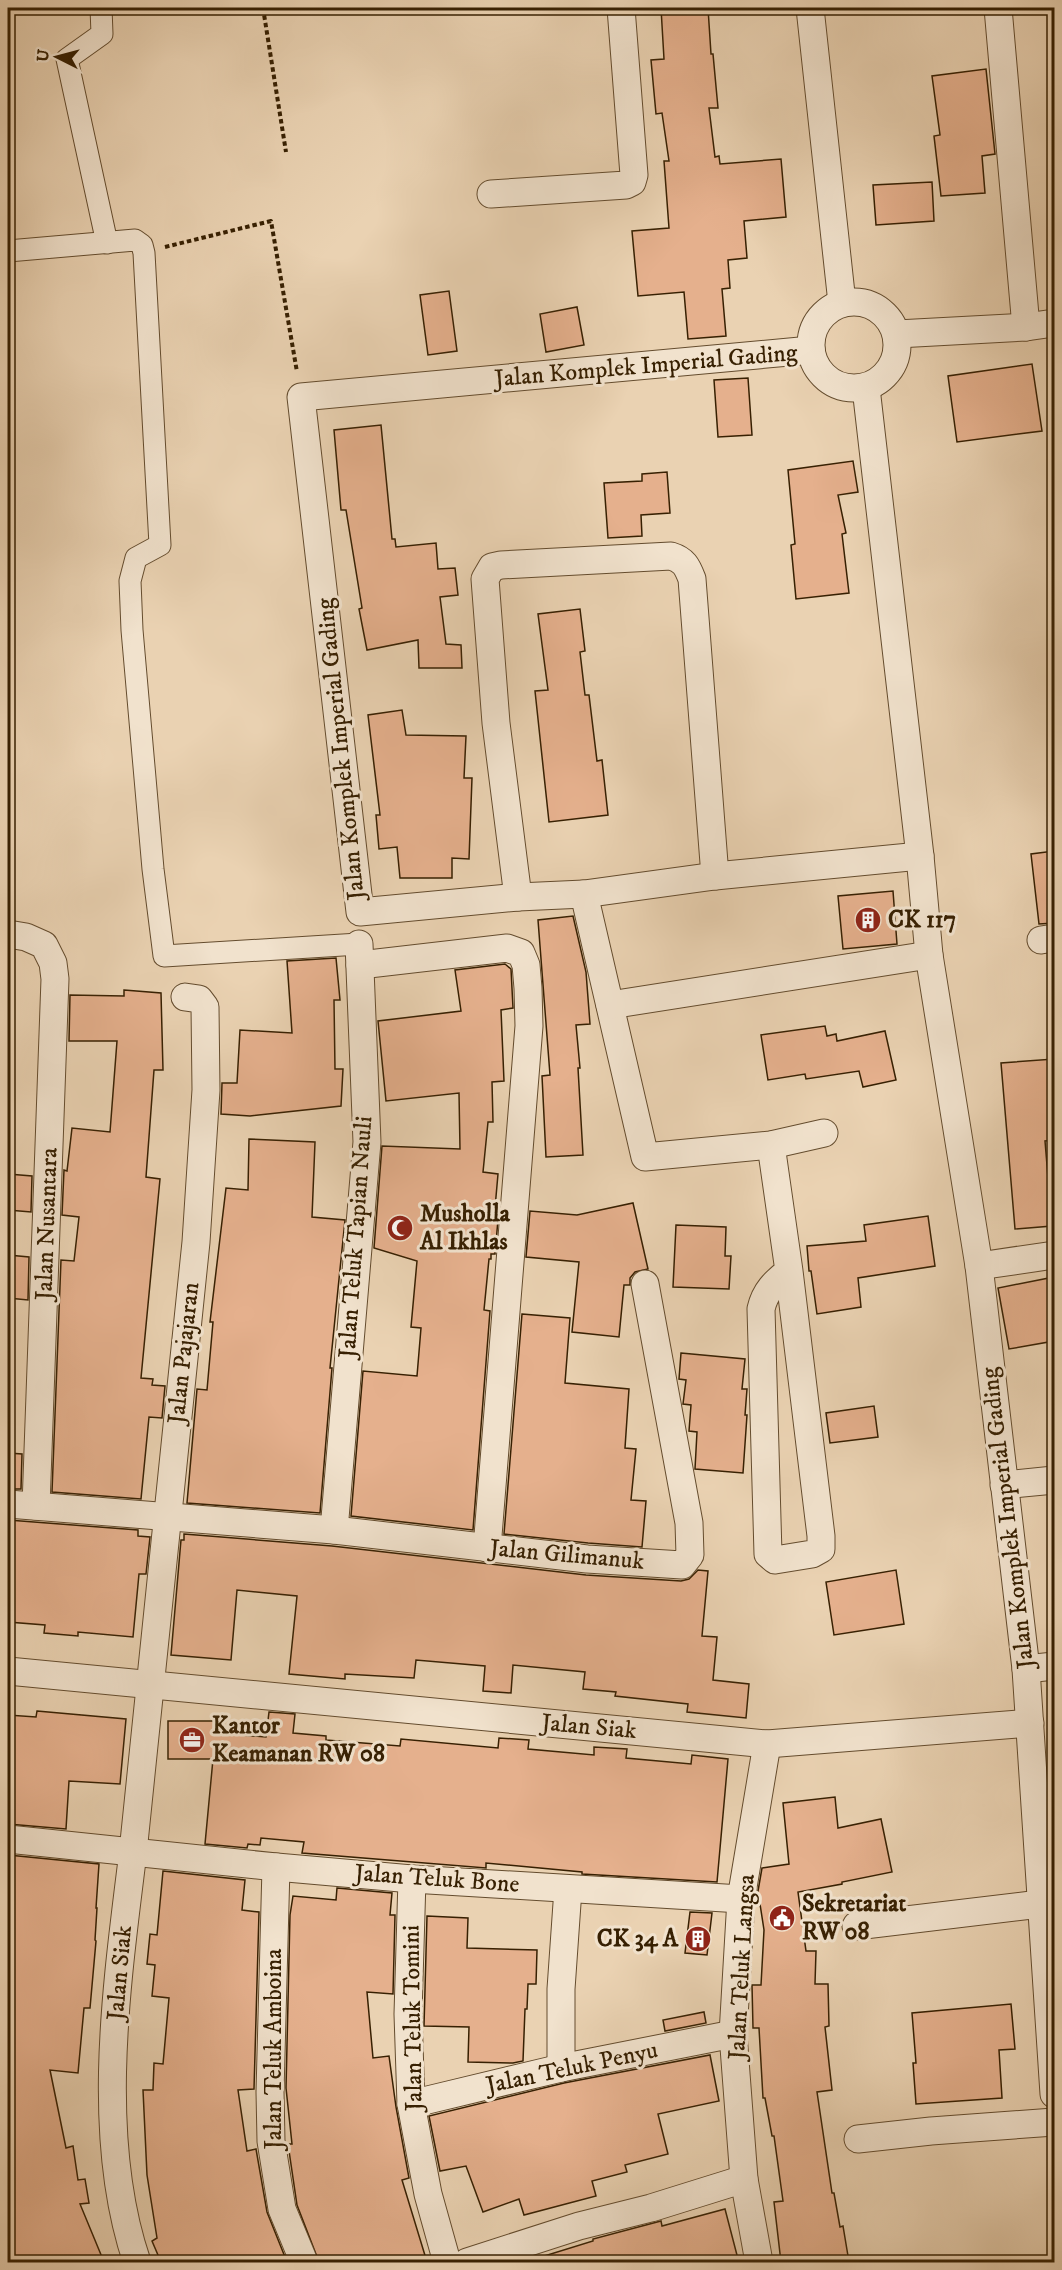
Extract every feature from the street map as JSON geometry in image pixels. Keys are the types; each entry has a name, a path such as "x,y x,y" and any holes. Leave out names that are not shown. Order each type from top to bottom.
{"street":[{"path":"101,8 102,34 67,59 107,243"},
{"path":"491,194 626,185 632,182 634,175 621,8"},
{"path":"810,8 842,303"},
{"path":"897,334 1047,328 998,8"},
{"path":"8,251 135,240 142,244 144,253 160,545 136,558 130,581 132,630 153,869 164,956 359,955 507,948 521,953 526,965 529,1026 487,1548"},
{"path":"865,302 885,313 897,334 898,351 892,367 881,380 866,388 841,387 820,373 811,350 813,330 824,312 842,303 865,302"},
{"name":"Jalan Komplek Imperial Gading","path":"811,350 301,397 360,912 518,897 584,894 715,876 920,855"},
{"name":"Jalan Komplek Imperial Gading","path":"866,388 920,855 929,955 979,1266 1026,1669 1030,1723 1046,1843 1040,1904 1054,2092"},
{"path":"518,897 496,723 485,579 492,567 501,565 671,556 682,559 687,566 692,579 715,876"},
{"path":"584,894 645,1157 771,1145 824,1133"},
{"name":"Jalan Nusantara","path":"8,934 26,937 44,945 53,963 55,979 36,1506"},
{"name":"Jalan Teluk Tapian Nauli","path":"334,1530 367,1142 359,955"},
{"path":"610,1005 929,955"},
{"name":"Jalan Pajajaran","path":"149,1683 196,1242 206,1090 207,1023 205,1007 199,999 185,997"},
{"path":"771,1145 789,1271 821,1536 821,1549 812,1554 775,1560 768,1554 761,1309 764,1297 773,1284 789,1271"},
{"path":"979,1266 1054,1255"},
{"name":"Jalan Gilimanuk","path":"8,1504 334,1530 487,1548 682,1565 690,1555 689,1523 645,1284"},
{"path":"1004,1485 1054,1480"},
{"path":"1026,1669 1054,1666"},
{"name":"Jalan Siak","path":"8,1671 767,1744 1030,1723"},
{"name":"Jalan Siak","path":"137,2262 121,2204 113,2128 114,2046 122,1940 149,1683"},
{"name":"Jalan Teluk Langsa","path":"759,2262 744,2179 734,2034 741,1899 767,1744"},
{"name":"Jalan Teluk Bone","path":"8,1839 276,1867 568,1889 741,1899"},
{"name":"Jalan Teluk Amboina","path":"276,1867 270,2092 271,2141 282,2209 304,2262"},
{"name":"Jalan Teluk Tomini","path":"412,1878 408,2014 411,2104 428,2194 447,2262"},
{"path":"561,2068 561,1989 568,1889"},
{"path":"856,1926 1040,1904"},
{"name":"Jalan Teluk Penyu","path":"411,2104 561,2068 734,2034"},
{"path":"858,2139 1054,2122"},
{"path":"467,2262 579,2226 651,2208 744,2179"}],"path":[{"path":"263,8 286,152"},
{"path":"144,253 271,220 301,397"}],"building":[{"path":"661,8 708,8 718,108 709,108 715,157 719,156 720,164 781,159 786,217 744,221 747,258 728,260 730,288 722,289 726,336 688,339 684,292 638,296 632,231 669,228 664,161 669,161 662,113 656,114 651,60 664,59"},
{"path":"986,69 995,154 982,156 985,193 941,196 934,136 940,135 932,76"},
{"path":"932,182 934,221 876,225 873,185"},
{"path":"449,291 457,351 428,355 420,295"},
{"path":"577,307 584,345 546,352 540,314"},
{"path":"1032,364 1042,431 957,442 948,376"},
{"path":"748,378 752,435 718,437 714,380"},
{"path":"381,425 392,539 395,539 396,547 436,543 438,569 455,568 458,595 440,597 446,644 461,645 462,668 419,668 418,640 367,650 359,609 362,608 346,510 341,510 334,430"},
{"path":"853,461 858,492 838,495 846,533 842,534 849,593 796,599 791,545 795,544 788,470"},
{"path":"667,472 670,513 641,515 642,536 608,538 604,483 642,481 642,474"},
{"path":"580,609 585,651 580,652 585,695 589,695 597,761 602,760 608,815 549,822 535,691 548,690 538,614"},
{"path":"402,710 406,735 466,736 464,778 472,778 469,859 452,858 452,878 400,878 397,847 379,849 376,815 380,815 368,715"},
{"path":"1054,851 1054,923 1039,924 1031,854"},
{"name":"CK 117","path":"893,891 897,944 843,949 838,896"},
{"path":"573,916 586,972 590,1024 576,1025 583,1155 546,1157 542,1076 550,1075 538,920"},
{"path":"336,958 340,1000 334,1000 335,1069 343,1069 341,1106 250,1116 221,1114 222,1083 237,1083 240,1030 292,1033 287,961"},
{"path":"505,964 511,969 513,1008 501,1010 504,1081 492,1082 493,1122 488,1122 483,1172 498,1174 495,1208 499,1208 495,1254 491,1254 491,1259 489,1259 484,1310 490,1311 473,1530 351,1516 363,1371 417,1376 421,1328 411,1327 417,1261 374,1248 382,1146 460,1149 459,1093 386,1101 378,1021 461,1011 455,970"},
{"path":"124,990 161,993 163,1070 154,1070 146,1177 160,1179 141,1378 153,1379 152,1385 165,1386 162,1418 149,1417 141,1499 52,1492 61,1260 74,1261 79,1217 62,1215 64,1170 67,1171 72,1128 110,1132 117,1041 69,1041 70,995 124,996"},
{"path":"825,1026 827,1036 836,1034 837,1041 885,1031 896,1080 863,1087 859,1071 806,1079 805,1074 768,1080 761,1035"},
{"path":"1054,1059 1054,1140 1045,1141 1052,1226 1015,1229 1001,1063"},
{"path":"249,1139 315,1142 312,1217 345,1220 330,1368 332,1368 320,1513 187,1503 197,1389 207,1390 213,1322 210,1322 226,1188 248,1190"},
{"path":"8,1174 32,1176 31,1212 8,1210"},
{"path":"633,1203 648,1269 635,1272 630,1278 630,1285 624,1285 619,1337 572,1332 579,1262 526,1257 530,1211 577,1215"},
{"path":"928,1216 935,1266 858,1278 861,1307 817,1314 807,1246 866,1241 864,1225"},
{"path":"676,1225 726,1227 725,1256 731,1256 729,1289 673,1287"},
{"path":"8,1255 29,1257 28,1300 8,1298"},
{"path":"1054,1277 1054,1341 1009,1349 998,1288"},
{"path":"522,1314 570,1318 565,1383 629,1389 625,1448 636,1449 631,1500 646,1501 642,1547 504,1534"},
{"path":"681,1353 745,1359 742,1389 747,1389 745,1415 747,1415 743,1473 695,1469 697,1432 689,1431 691,1405 683,1404 686,1380 679,1379"},
{"path":"874,1406 878,1437 830,1443 826,1413"},
{"path":"8,1453 22,1454 21,1489 8,1489"},
{"path":"8,1520 138,1530 138,1536 150,1537 146,1574 139,1574 133,1637 78,1632 78,1636 44,1633 45,1625 8,1622"},
{"path":"184,1534 332,1546 586,1575 681,1581 689,1579 698,1570 708,1571 702,1636 717,1637 713,1680 749,1684 746,1718 687,1712 688,1704 615,1696 616,1692 583,1689 585,1672 513,1665 511,1693 483,1691 485,1666 416,1660 414,1678 345,1674 345,1679 289,1674 297,1596 237,1590 231,1660 171,1655 181,1540 184,1540"},
{"path":"896,1570 904,1624 834,1635 826,1582"},
{"path":"37,1711 126,1719 120,1784 69,1781 66,1829 8,1824 8,1715 36,1717"},
{"path":"269,1712 295,1714 293,1733 326,1736 326,1740 400,1746 401,1739 498,1748 499,1738 529,1740 528,1749 594,1755 594,1747 627,1749 626,1758 691,1764 692,1755 728,1759 717,1882 582,1874 582,1872 486,1863 486,1868 302,1853 304,1842 261,1838 260,1845 248,1844 247,1848 205,1844 213,1759 168,1759 168,1721 216,1721 216,1733 266,1737"},
{"path":"835,1797 838,1828 881,1819 892,1872 798,1892 806,1951 816,1951 815,1984 828,1984 829,2026 825,2027 832,2090 817,2092 832,2193 834,2193 840,2227 843,2226 849,2262 781,2262 774,2202 783,2201 774,2136 772,2136 765,2098 763,2098 759,2028 753,2028 752,1985 761,1985 764,1930 758,1891 762,1868 789,1864 783,1803"},
{"path":"8,1855 99,1864 96,1941 90,2008 84,2008 78,2073 50,2070 66,2148 73,2146 78,2180 85,2179 89,2203 80,2204 104,2262 8,2262"},
{"path":"163,1871 245,1880 242,1910 259,1912 254,2089 238,2090 247,2151 256,2149 267,2212 287,2262 161,2262 152,2241 157,2238 147,2175 143,2090 153,2090 154,2063 163,2064 169,1998 152,1996 155,1965 147,1964 150,1934 157,1935"},
{"path":"337,1888 392,1893 390,1915 395,1915 393,1994 367,1992 373,2058 389,2056 409,2178 402,2180 427,2262 319,2262 297,2205 288,2144 292,2144 286,2088 290,1915 293,1896 336,1900"},
{"name":"CK 34 A","path":"690,1912 712,1913 707,1955 685,1953"},
{"path":"427,1916 468,1918 467,1948 537,1950 536,1984 528,1984 523,2061 513,2063 468,2062 469,2027 424,2026"},
{"path":"1011,2004 1015,2049 999,2050 1002,2098 916,2104 913,2063 916,2063 912,2013"},
{"path":"704,2012 706,2023 665,2031 663,2020"},
{"path":"710,2055 719,2101 658,2114 668,2154 625,2165 627,2172 592,2181 596,2196 524,2215 519,2199 483,2212 466,2166 440,2171 429,2116 564,2083"},
{"path":"725,2209 738,2259 724,2262 542,2262 541,2257 593,2241 593,2239 661,2221 662,2226"}],"place":[{"name":"CK 117","path":"868,920"},
{"name":"Musholla Al Ikhlas","path":"400,1228"},
{"name":"Kantor Keamanan RW 08","path":"192,1740"},
{"name":"Sekretariat RW 08","path":"782,1918"},
{"name":"CK 34 A","path":"698,1939"}]}
